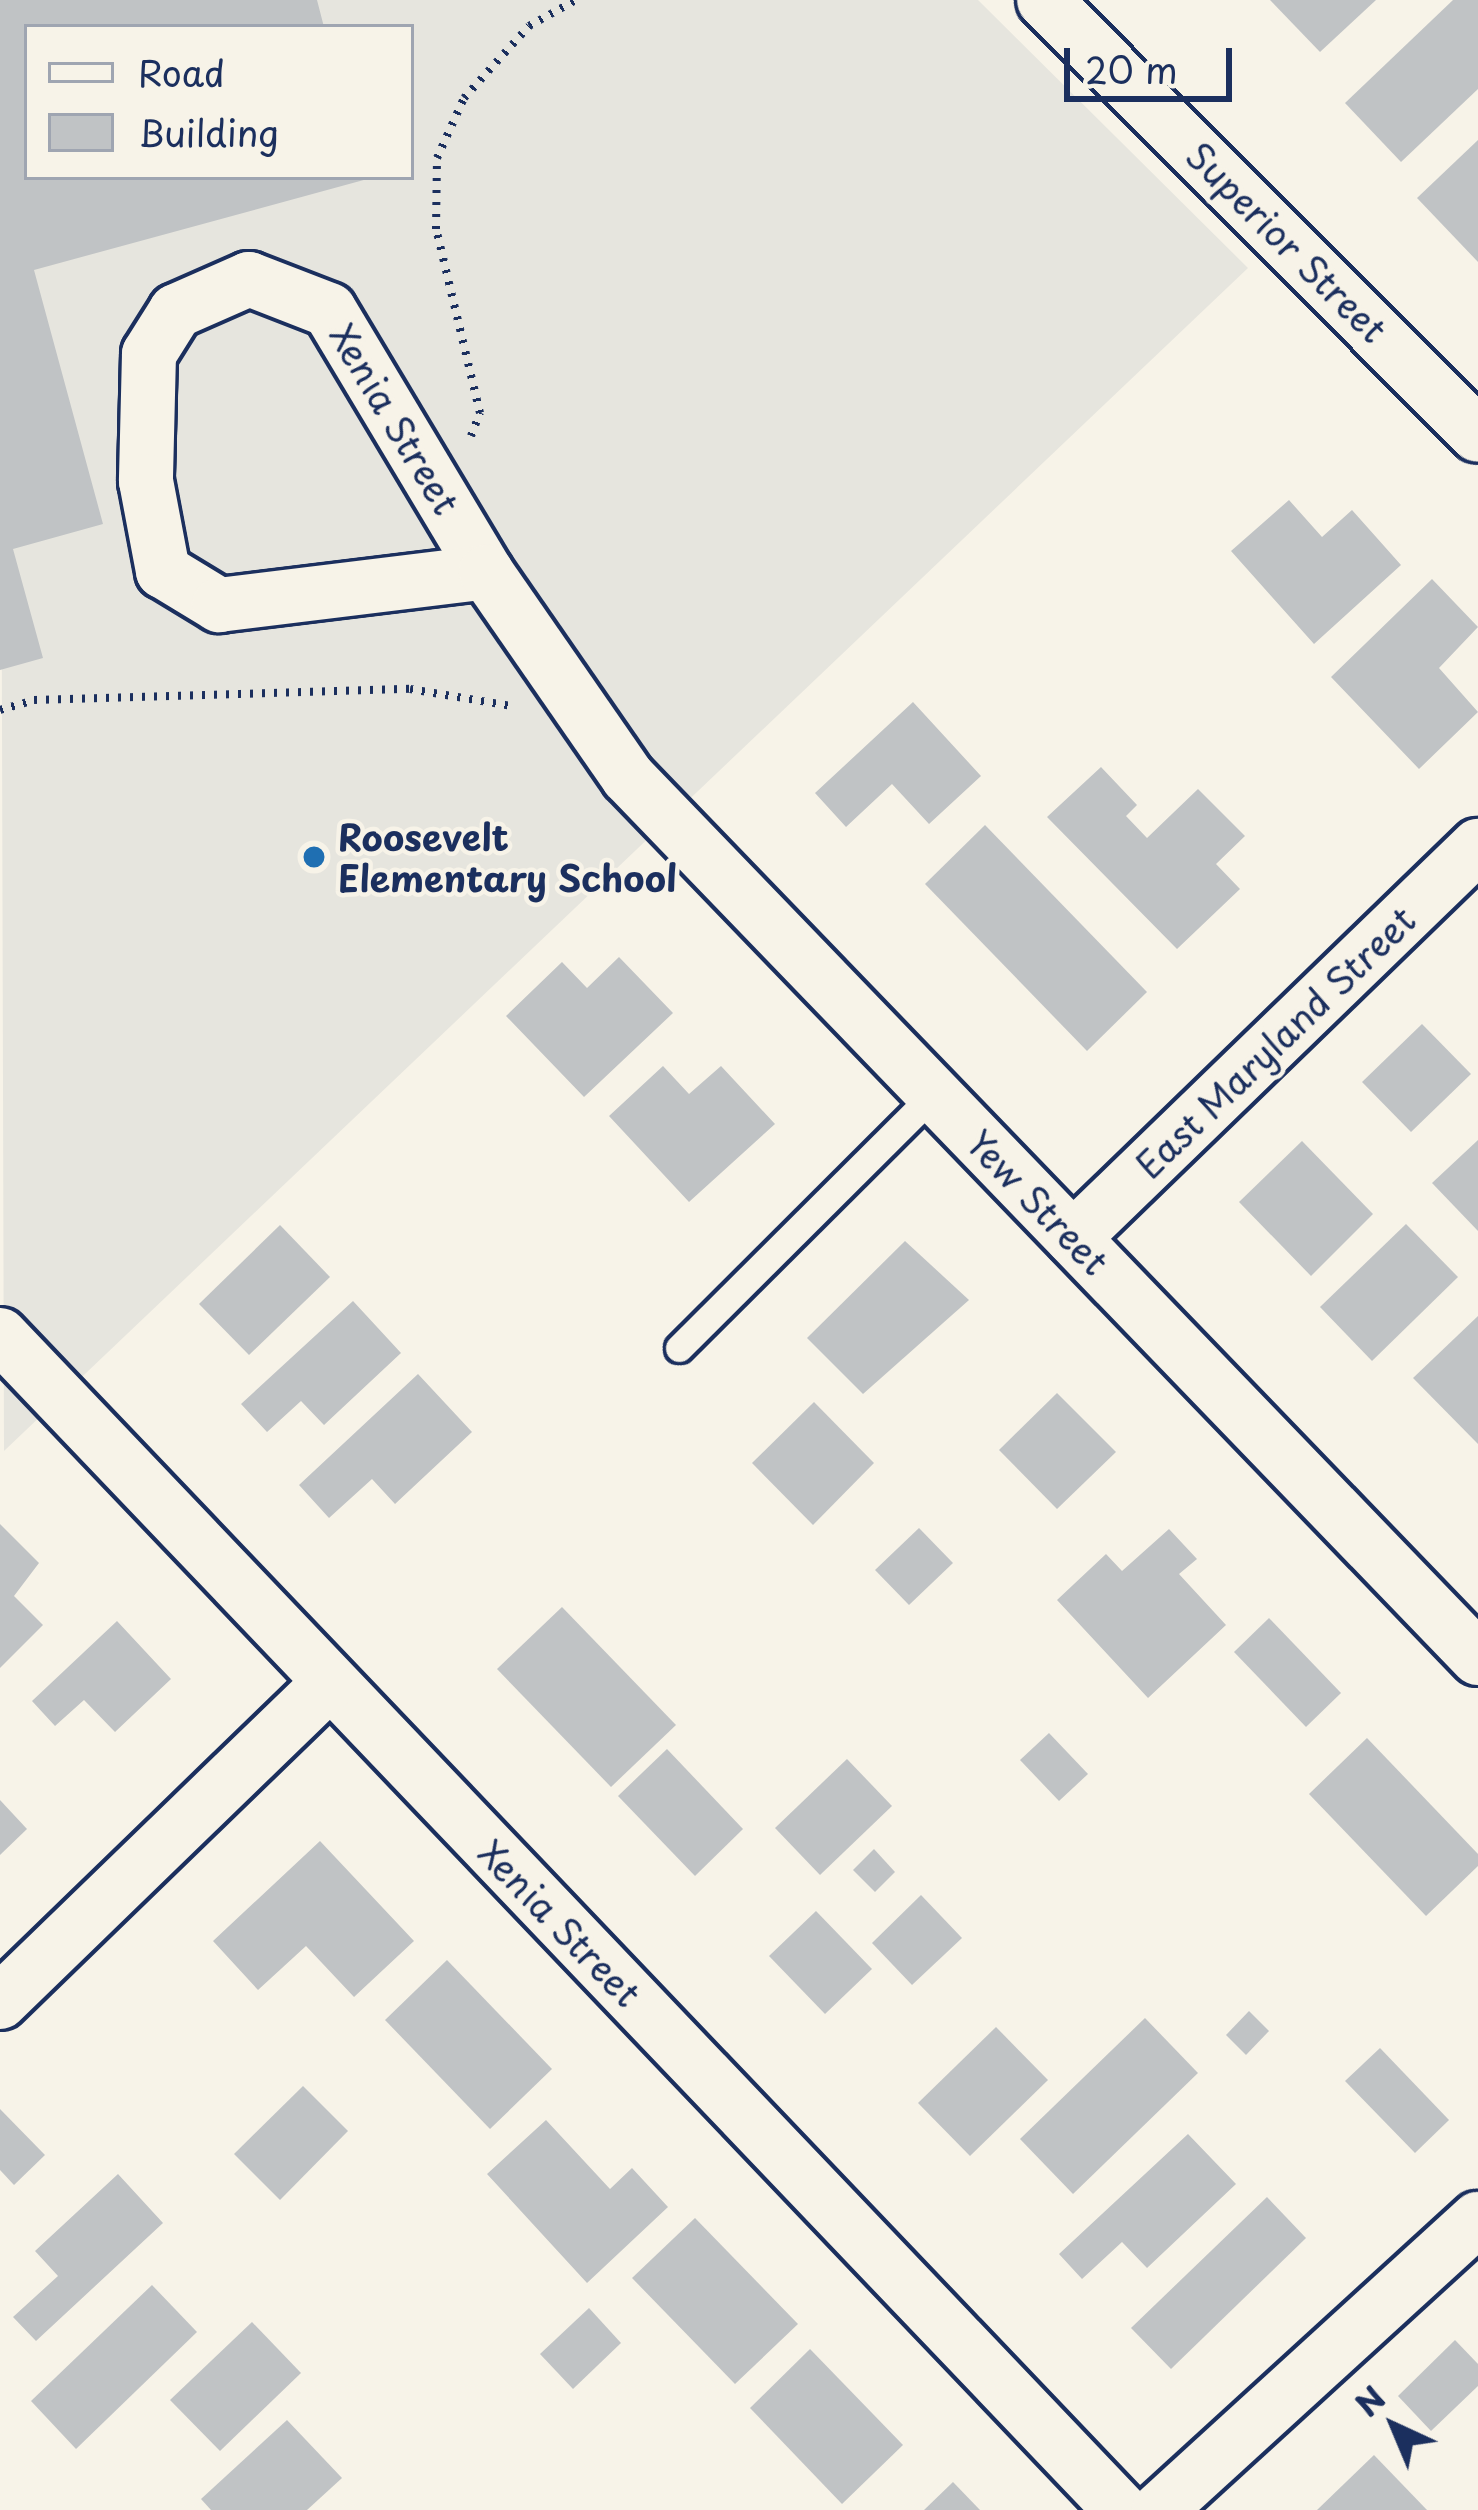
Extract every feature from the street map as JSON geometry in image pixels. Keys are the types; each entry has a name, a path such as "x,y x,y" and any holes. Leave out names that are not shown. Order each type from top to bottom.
{"street":[{"name":"Superior Street","path":"1044,0 1478,435"},
{"name":"Xenia Street","path":"486,572 219,605 164,571 146,481 149,354 176,310 249,278 329,310 486,572 604,742"},
{"name":"Yew Street","path":"604,742 628,777 1478,1658"},
{"name":"East Maryland Street","path":"1072,1238 1478,845"},
{"name":"Xenia Street","path":"0,1335 1121,2510"},
{"path":"0,2002 329,1683"},
{"path":"1159,2510 1478,2218"}],"lane":[{"path":"679,1348 934,1094"}],"path":[{"path":"446,505 480,413 436,229 436,158 464,98 530,26 576,0"},
{"path":"0,710 34,700 410,689 519,707"}],"shaded area":[{"name":"Roosevelt Elementary School","path":"0,0 978,0 1248,268 4,1451"}],"building":[{"path":"0,0 317,0 323,24 24,24 24,180 364,180 34,270 103,524 13,549 43,658 0,670"},
{"path":"1270,0 1376,0 1320,52"},
{"path":"1453,0 1478,0 1478,89 1401,162 1345,103"},
{"path":"1478,140 1478,262 1417,198"},
{"path":"1289,500 1322,537 1352,510 1401,565 1314,644 1231,551"},
{"path":"1432,579 1478,627 1439,668 1478,712 1419,769 1331,677"},
{"path":"913,702 981,776 929,824 892,784 846,827 815,793"},
{"path":"1101,767 1137,805 1126,816 1147,838 1198,789 1245,836 1216,864 1240,889 1177,949 1047,817"},
{"path":"985,825 1147,992 1087,1051 925,884"},
{"path":"619,957 673,1013 584,1097 506,1016 562,962 587,988"},
{"path":"1422,1024 1471,1074 1411,1132 1362,1082"},
{"path":"663,1066 689,1094 721,1066 775,1124 689,1202 609,1116"},
{"path":"1478,1140 1478,1231 1432,1183"},
{"path":"1302,1141 1373,1214 1311,1276 1239,1202"},
{"path":"1406,1224 1458,1277 1372,1361 1320,1307"},
{"path":"280,1225 330,1277 249,1355 199,1304"},
{"path":"905,1241 969,1300 863,1394 807,1338"},
{"path":"353,1301 401,1353 324,1425 301,1401 267,1432 241,1404"},
{"path":"1478,1316 1478,1444 1413,1378"},
{"path":"418,1374 472,1432 395,1504 372,1479 329,1518 299,1485"},
{"path":"1057,1393 1116,1452 1057,1509 999,1450"},
{"path":"814,1402 874,1463 813,1525 752,1463"},
{"path":"0,1524 39,1563 14,1596 43,1625 0,1668"},
{"path":"919,1528 953,1563 909,1605 875,1570"},
{"path":"1169,1529 1197,1559 1179,1574 1226,1625 1148,1698 1057,1600 1106,1554 1122,1571"},
{"path":"562,1607 676,1725 611,1787 497,1669"},
{"path":"1269,1618 1341,1693 1306,1727 1234,1652"},
{"path":"117,1621 171,1679 115,1732 84,1700 55,1726 32,1701"},
{"path":"1049,1733 1088,1774 1059,1801 1020,1760"},
{"path":"1367,1738 1478,1854 1478,1866 1426,1916 1309,1794"},
{"path":"667,1749 743,1829 695,1876 618,1796"},
{"path":"847,1759 892,1806 820,1875 775,1828"},
{"path":"0,1800 27,1829 0,1855"},
{"path":"320,1841 414,1941 354,1997 306,1946 258,1990 213,1941"},
{"path":"874,1849 895,1872 875,1892 853,1870"},
{"path":"921,1895 962,1938 912,1985 872,1943"},
{"path":"816,1911 872,1969 825,2014 769,1956"},
{"path":"447,1960 552,2069 490,2129 385,2020"},
{"path":"1249,2011 1269,2031 1246,2055 1226,2035"},
{"path":"1145,2018 1198,2073 1073,2194 1020,2139"},
{"path":"996,2027 1048,2080 970,2156 918,2103"},
{"path":"1380,2048 1449,2120 1415,2153 1345,2081"},
{"path":"303,2086 348,2131 280,2200 234,2154"},
{"path":"0,2109 45,2155 14,2185 0,2170"},
{"path":"546,2120 610,2189 632,2168 668,2207 587,2283 487,2174"},
{"path":"1188,2134 1236,2184 1147,2268 1122,2242 1082,2279 1059,2254"},
{"path":"118,2174 163,2223 36,2341 13,2317 58,2276 35,2251"},
{"path":"1267,2197 1306,2238 1171,2369 1131,2328"},
{"path":"695,2218 798,2324 735,2384 632,2278"},
{"path":"152,2285 197,2332 76,2449 31,2401"},
{"path":"589,2308 621,2343 573,2389 540,2354"},
{"path":"252,2322 301,2373 220,2451 170,2400"},
{"path":"1455,2340 1478,2364 1478,2386 1431,2431 1398,2396"},
{"path":"810,2349 903,2445 842,2504 750,2408"},
{"path":"287,2420 342,2478 307,2510 211,2510 201,2499"},
{"path":"1374,2455 1427,2510 1317,2510"},
{"path":"953,2482 980,2510 924,2510"}],"place":[{"name":"Roosevelt Elementary School","path":"314,857"}]}
